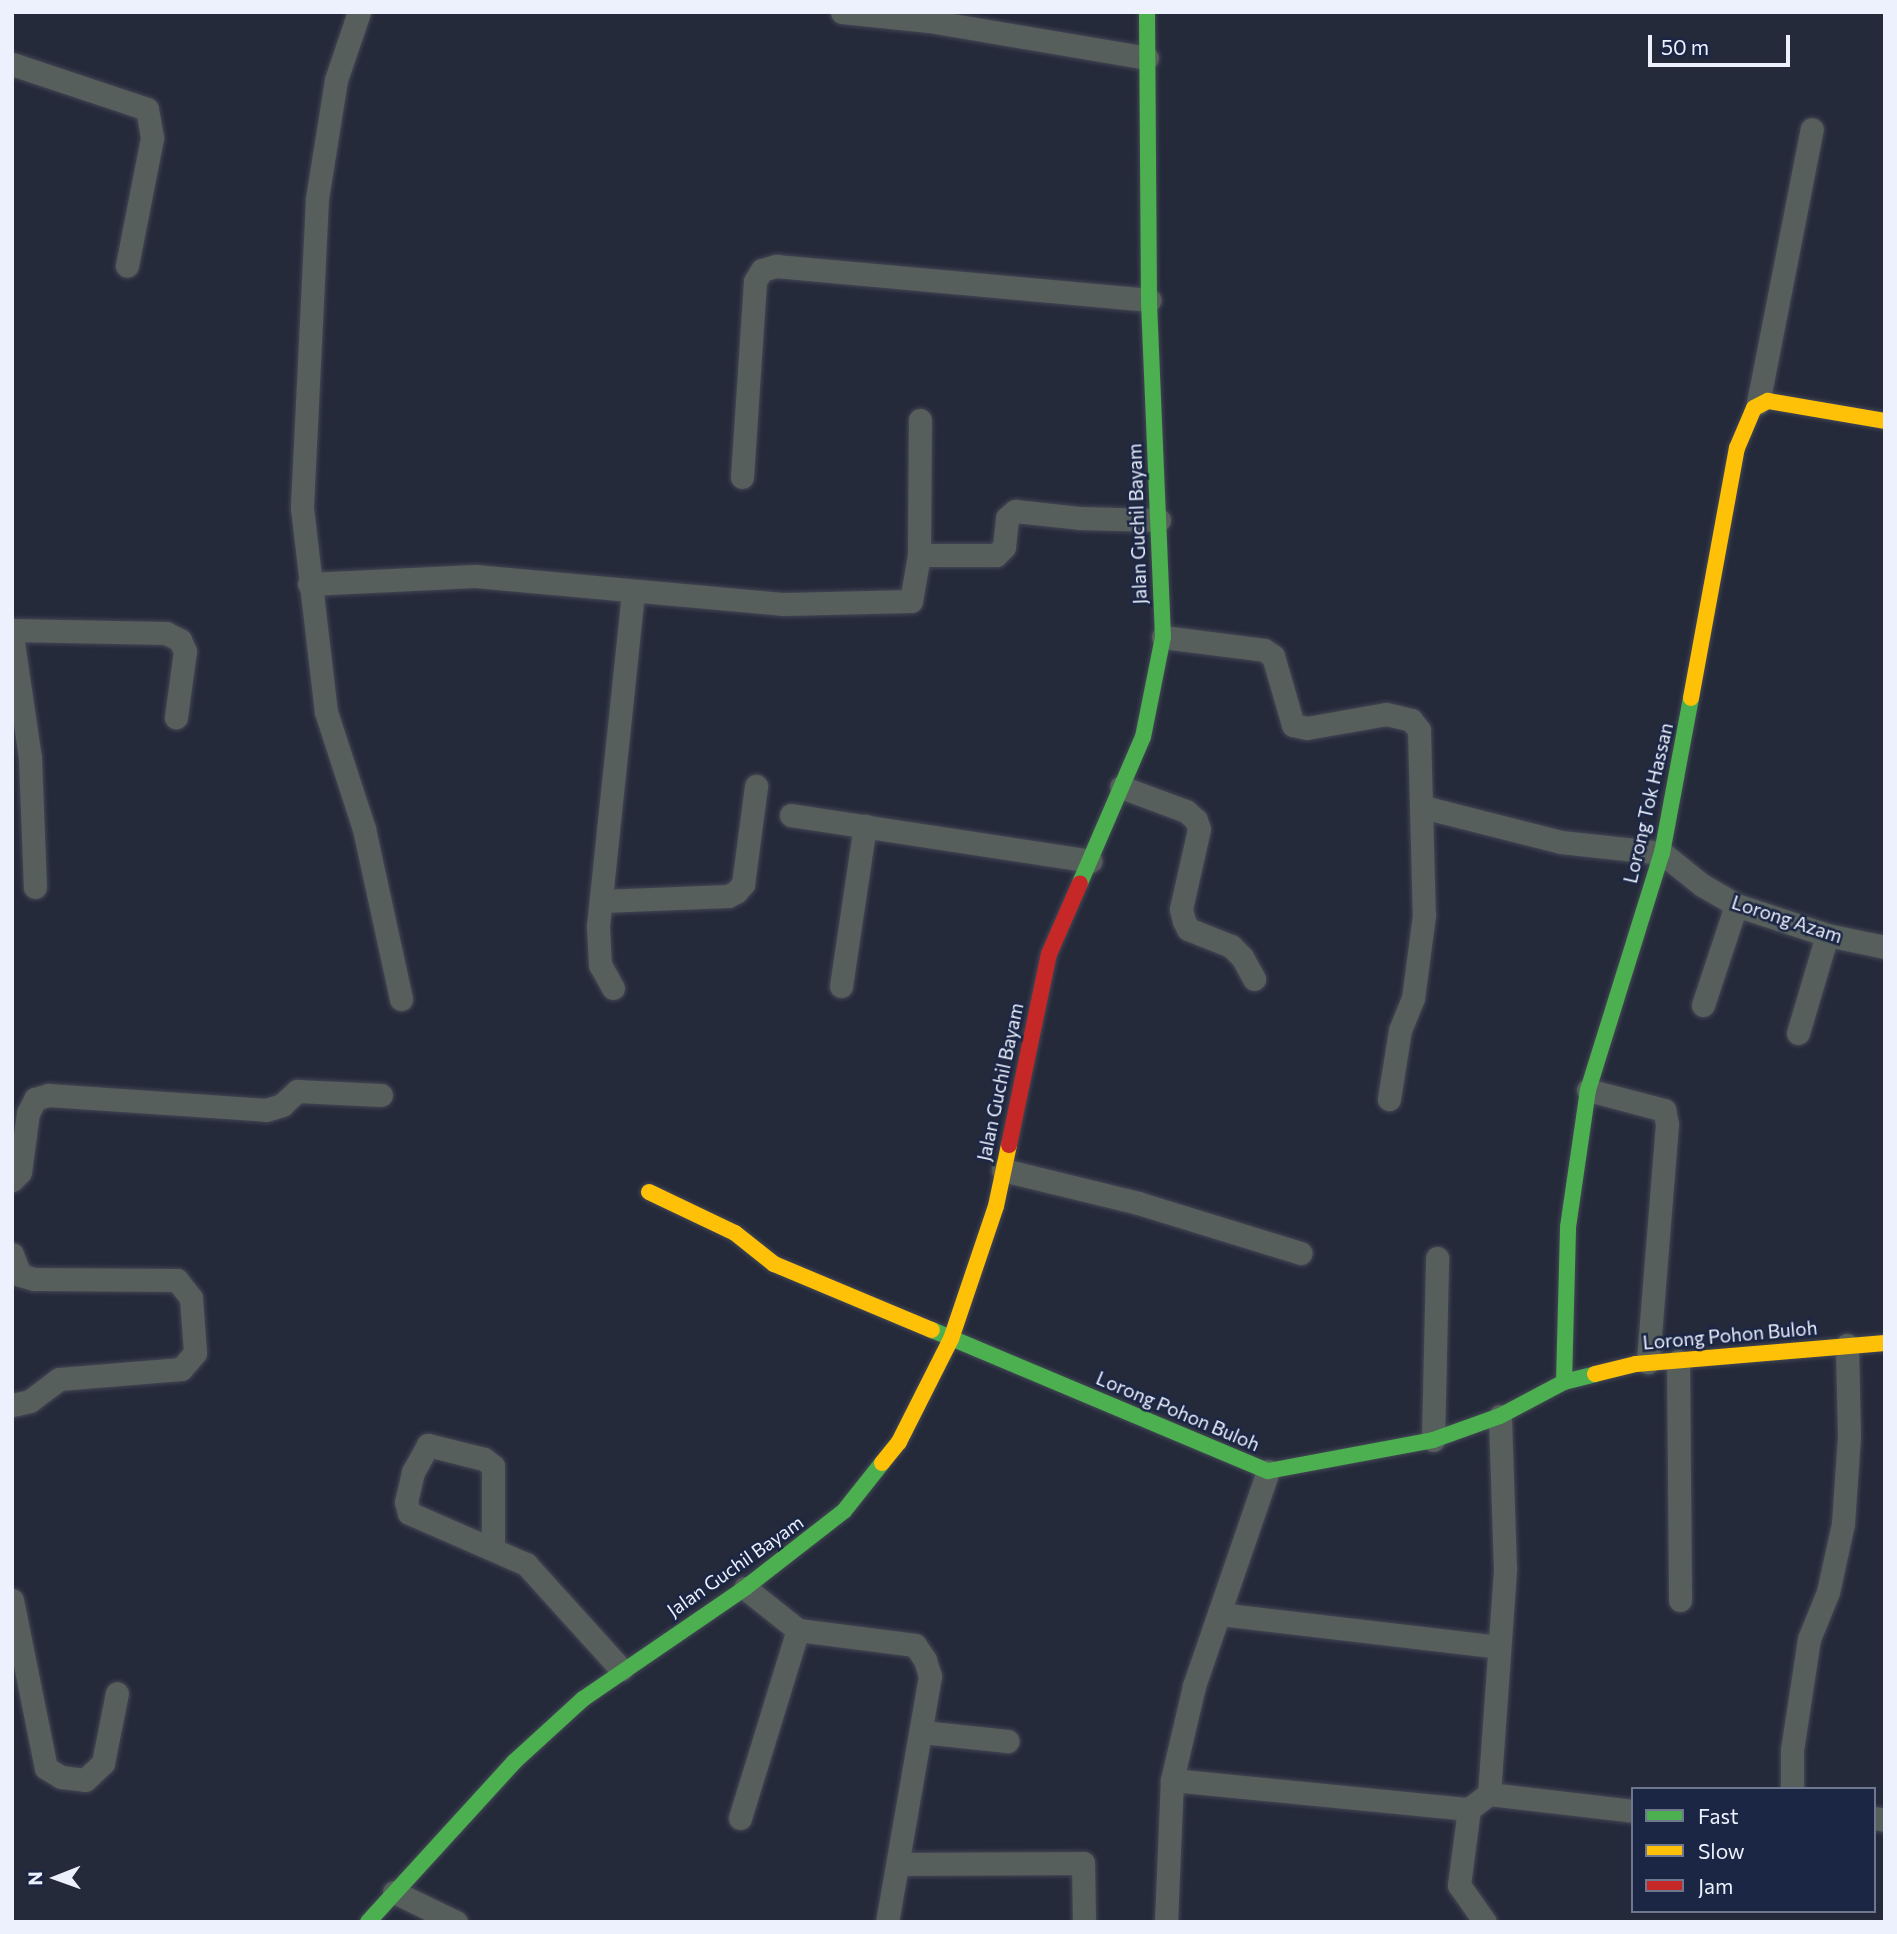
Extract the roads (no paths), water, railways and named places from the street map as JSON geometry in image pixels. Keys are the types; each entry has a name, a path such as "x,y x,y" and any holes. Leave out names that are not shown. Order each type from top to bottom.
{"street":[{"path":"359,12 336,80 317,199 302,508 309,584 327,712 364,829 401,999"},
{"path":"842,12 929,21 1147,58"},
{"name":"Jalan Guchil Bayam","path":"368,1922 514,1762 621,1669 745,1588 818,1533 872,1481 924,1399 951,1339 979,1267 1003,1170 1049,954 1121,788 1152,703 1163,638 1149,300 1147,12"},
{"path":"12,64 147,109 152,138 127,266"},
{"path":"1812,129 1758,403 1777,402 1885,421"},
{"path":"741,477 755,281 762,270 776,267 1149,300"},
{"name":"Lorong Tok Hassan","path":"1564,1382 1569,1227 1588,1090 1662,852 1737,448 1758,403"},
{"path":"309,584 475,576 782,604 911,601 919,555 920,419"},
{"path":"919,555 996,555 1004,547 1007,518 1015,510 1079,518 1159,520"},
{"path":"613,988 600,965 602,901 633,591"},
{"path":"12,630 166,633 180,640 185,651 176,717"},
{"path":"12,635 30,758 35,887"},
{"path":"1163,638 1264,650 1273,656 1293,725 1307,728 1386,714 1411,720 1419,730 1424,915 1413,998 1401,1030 1390,1099"},
{"path":"602,901 728,897 736,892 743,884 756,786"},
{"path":"1121,788 1186,811 1196,820 1199,828 1181,909 1184,921 1188,929 1231,946 1254,979"},
{"path":"1423,807 1561,842 1662,852"},
{"path":"791,815 1090,861"},
{"path":"841,986 865,827"},
{"name":"Lorong Azam","path":"1662,852 1702,886 1737,905 1827,935 1885,947"},
{"path":"1703,1005 1737,905"},
{"path":"1798,1033 1827,935"},
{"path":"1588,1090 1664,1110 1667,1124 1648,1362"},
{"path":"12,1180 20,1172 28,1113 35,1099 48,1095 266,1110 282,1105 297,1091 381,1094"},
{"path":"1003,1170 1138,1203 1301,1253"},
{"name":"Lorong Pohon Buloh","path":"649,1192 735,1233 774,1264 861,1297 951,1339 1268,1471 1433,1440 1500,1416 1564,1382 1648,1362 1885,1343"},
{"path":"12,1254 20,1275 34,1279 177,1280 191,1298 195,1353 181,1369 59,1379 30,1401 12,1405"},
{"path":"1433,1440 1437,1258"},
{"path":"1792,1787 1792,1750 1809,1639 1828,1592 1843,1524 1849,1436 1847,1345"},
{"path":"1678,1361 1680,1600"},
{"path":"1489,1794 1505,1569 1500,1416"},
{"path":"493,1548 493,1466 484,1458 428,1445 413,1472 406,1502 409,1513 526,1564 621,1669"},
{"path":"1166,1922 1172,1780 1194,1686 1268,1471"},
{"path":"745,1588 798,1630 915,1645 930,1676 887,1922"},
{"path":"12,1600 46,1768 61,1777 86,1780 103,1763 117,1693"},
{"path":"1219,1614 1498,1647"},
{"path":"740,1818 798,1630"},
{"path":"922,1731 1008,1741"},
{"path":"1172,1780 1469,1809 1489,1794 1631,1811"},
{"path":"1469,1809 1459,1885 1485,1922"},
{"path":"898,1864 1083,1863 1084,1922"},
{"path":"394,1892 456,1922"}]}
